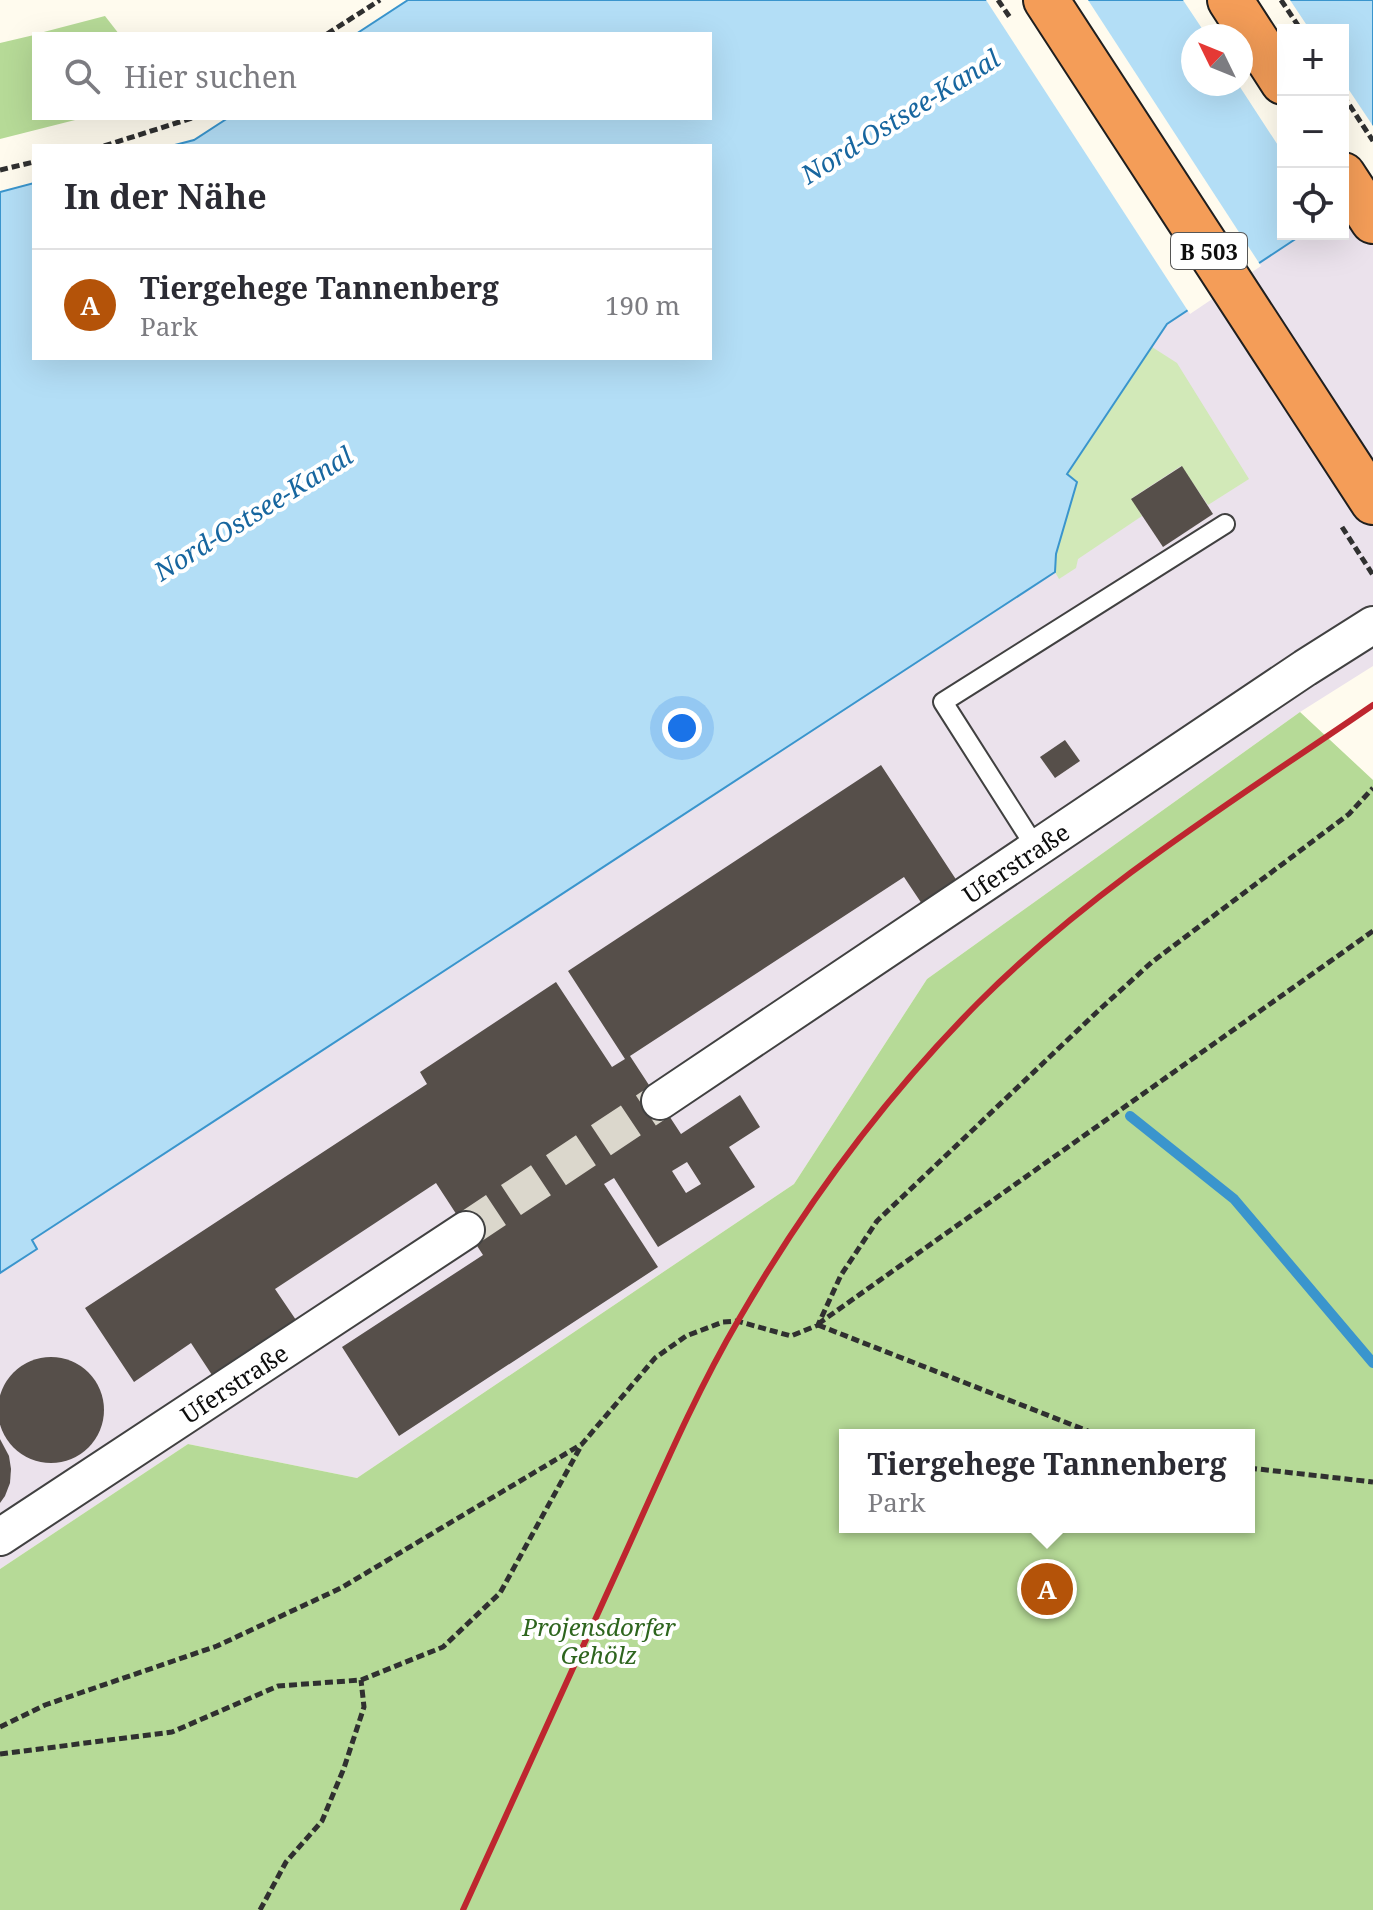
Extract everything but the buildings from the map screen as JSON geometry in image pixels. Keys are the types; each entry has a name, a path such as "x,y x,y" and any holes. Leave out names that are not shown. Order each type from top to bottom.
{"highway":[{"name":"B 503","path":"1046,0 1373,502"},
{"path":"1230,0 1277,73"},
{"path":"1349,184 1373,221"}],"street":[{"name":"Uferstraße","path":"660,1101 1373,625"},
{"name":"Uferstraße","path":"0,1537 466,1230"}],"lane":[{"path":"1036,848 943,702 1225,524"}],"path":[{"path":"330,32 380,0"},
{"path":"1281,0 1297,24"},
{"path":"1344,96 1373,141"},
{"path":"110,144 186,120"},
{"path":"0,170 32,162"},
{"path":"818,1325 841,1275 877,1221 1152,962 1349,814 1373,788"},
{"path":"0,1754 172,1732 278,1686 361,1680 443,1647 500,1593 582,1444 655,1358 686,1336 723,1322 737,1321 791,1336 818,1325 1373,931"},
{"path":"818,1325 1083,1429"},
{"path":"0,1727 45,1705 217,1646 341,1588 582,1444"},
{"path":"1255,1469 1373,1482"},
{"path":"260,1910 286,1862 322,1821 364,1707 361,1680"}],"shaded area":[{"path":"1373,187 1373,666 1300,712 927,979 794,1184 357,1478 188,1444 0,1569 0,1273 37,1249 32,1240 1055,572 1066,474 1167,324 1294,240 1349,240 1349,203"}],"green space":[{"path":"105,16 117,32 44,32"},
{"path":"32,35 32,120 75,120 0,139 0,43"},
{"path":"1152,347 1177,363 1249,479 1208,505 1181,466 1132,498 1142,516 1078,559 1076,568 1059,579 1055,572 1056,554 1066,474"},
{"name":"Projensdorfer Gehölz","path":"1300,712 1373,780 1373,1910 0,1910 0,1569 188,1444 357,1478 794,1184 927,979"}],"water":[{"name":"Nord-Ostsee-Kanal","path":"408,0 1373,0 1373,187 1349,203 1349,24 1277,24 1277,240 1294,240 1167,324 1067,474 1077,482 1056,554 1055,572 32,1240 37,1249 0,1273 0,192 32,184 32,360 712,360 712,144 179,144 194,140 225,120 712,120 712,32 359,32"}],"pier":[{"path":"986,0 1088,0 1261,266 1190,314"},
{"path":"1183,0 1290,0 1306,24 1277,24 1277,144 1246,96 1253,96 1253,24 1199,24"},
{"path":"1349,90 1373,126 1373,192 1349,207"}],"waterway":[{"path":"1130,1116 1234,1199 1373,1363"}],"tunnel":[{"path":"466,1230 660,1101"}],"railway":[{"path":"463,1910 705,1382 764,1277 848,1154 943,1040 1022,961 1118,882 1373,705"}],"place":[{"name":"Tiergehege Tannenberg","path":"1047,1589"}]}
